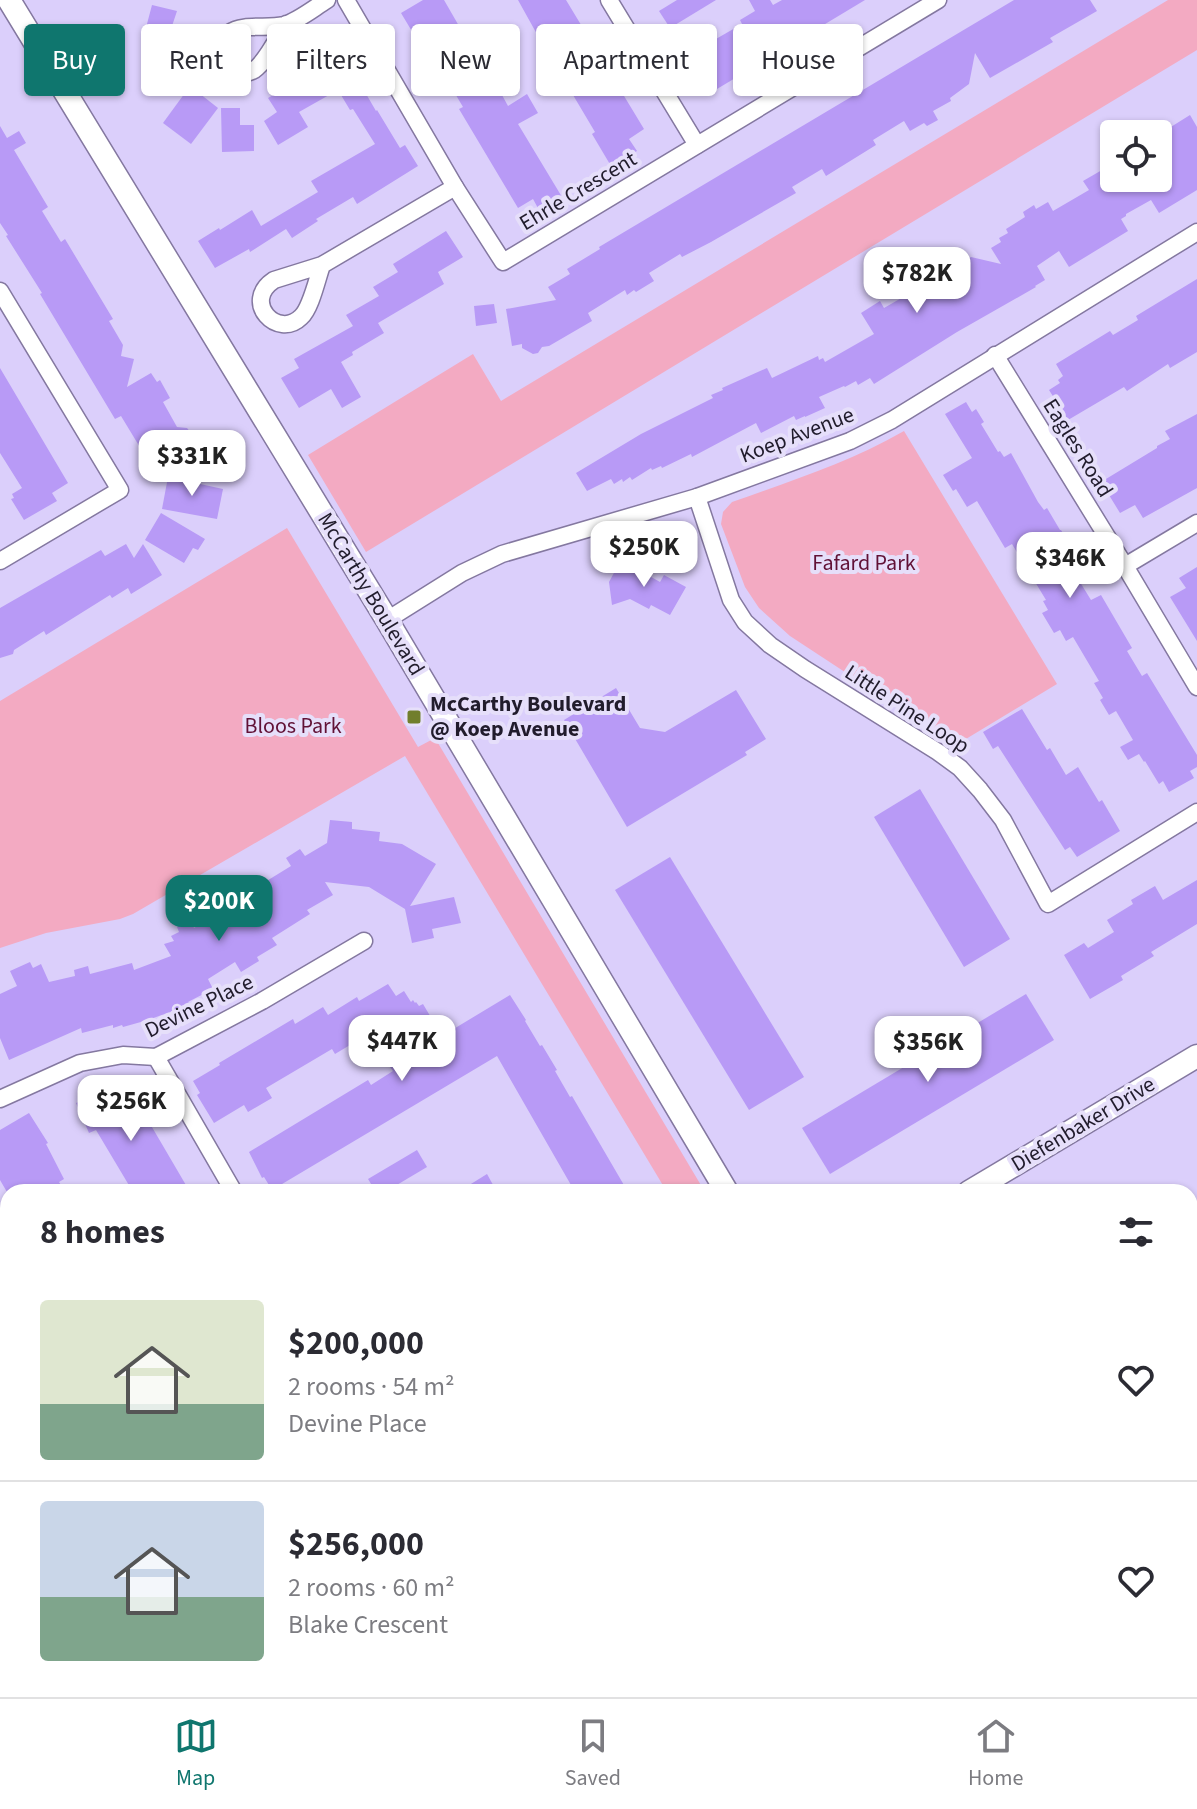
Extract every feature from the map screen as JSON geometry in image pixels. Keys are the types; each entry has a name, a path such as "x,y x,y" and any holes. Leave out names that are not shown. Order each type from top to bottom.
{"main road":[{"name":"McCarthy Boulevard","path":"9,0 387,620 722,1184"},
{"name":"Diefenbaker Drive","path":"982,1184 1197,1056"}],"street":[{"path":"286,24 327,0"},
{"name":"Ehrle Crescent","path":"346,0 455,187 503,262 938,0"},
{"path":"609,0 697,145"},
{"path":"322,265 455,187"},
{"name":"Koep Avenue","path":"387,620 462,573 502,554 697,497 850,441 892,420 1197,232"},
{"path":"0,291 120,490 0,561"},
{"name":"Eagles Road","path":"995,355 1197,687"},
{"name":"Little Pine Loop","path":"697,497 731,600 745,622 770,645 805,669 960,768 1003,820 1048,904 1197,812"},
{"path":"1125,566 1197,523"},
{"name":"Devine Place","path":"0,1099 80,1063 123,1055 156,1057 262,1001 364,941"},
{"path":"156,1057 229,1184"}],"green space":[{"path":"1168,0 1197,0 1197,50 366,552 308,455 473,354 501,401"},
{"name":"Fafard Park","path":"904,431 1057,684 956,745 790,636 759,608 745,587 721,524 723,512 732,502 841,462"},
{"name":"Bloos Park","path":"287,528 418,747 435,738 700,1184 662,1184 405,756 133,914 46,933 0,948 0,701"}],"building":[{"path":"423,0 444,0 458,24 411,24 411,30 401,13"},
{"path":"518,0 566,0 581,24 536,24 536,32"},
{"path":"677,0 716,0 677,24 667,24 659,11"},
{"path":"749,0 770,0 773,5 782,0 865,0 825,24 742,24 740,20 755,11"},
{"path":"1014,0 1090,0 1097,11 1050,38 1053,42 990,78 975,53 969,84 950,98 951,101 933,111 938,120 910,131 904,121 873,140 876,145 826,176 822,169 792,187 796,193 711,242 682,257 680,254 649,273 654,281 627,295 625,290 588,313 592,321 542,347 538,353 533,354 522,348 522,344 512,346 506,309 556,300 548,287 570,274 567,269 599,247 853,96 863,96 863,90"},
{"path":"152,5 177,11 173,24 147,24"},
{"path":"733,29 733,79 717,89 717,38"},
{"path":"527,94 538,113 518,124 562,197 539,210 533,199 518,208 459,109 463,107 456,96 503,96 508,106"},
{"path":"183,96 203,96 218,108 191,144 163,123"},
{"path":"327,96 299,112 308,127 278,145 264,121 277,112 268,98"},
{"path":"342,96 367,96 400,148 405,145 418,166 357,204 353,197 292,238 286,229 250,252 249,249 215,268 198,241 252,210 261,226 318,192 311,181 375,144 353,109 350,110"},
{"path":"574,96 624,96 644,129 629,139 637,151 611,166 592,134 595,132"},
{"path":"221,108 240,108 240,125 254,125 254,151 222,152"},
{"path":"1190,115 1197,127 1197,190 1159,213 1151,200 1126,214 1121,219 1128,231 1069,267 1059,251 1037,266 1045,280 1036,287 874,384 870,378 858,385 856,381 819,397 825,408 805,417 796,420 794,416 761,433 756,423 692,457 691,454 662,468 651,468 632,480 630,477 614,484 611,479 587,491 576,473 641,434 713,398 711,395 722,388 767,368 772,378 818,356 825,362 874,334 861,313 880,301 884,308 924,285 930,295 956,278 959,264 971,257 1001,264 991,248 1001,242 999,238 1008,233 1006,229 1025,217 1023,212 1034,205 1036,209 1048,202 1053,211 1089,190 1083,181 1100,171 1100,192 1172,192 1172,126"},
{"path":"0,126 7,138 19,131 26,143 14,150 48,207 42,211 61,242 65,239 113,319 109,321 123,345 121,356 134,359 127,387 151,373 157,382 160,380 170,398 163,402 177,427 187,428 191,433 189,439 196,451 170,466 171,457 157,466 145,447 141,449 121,416 115,419 6,236 0,223"},
{"path":"446,231 463,257 438,272 444,284 378,323 384,333 341,362 361,397 342,408 331,389 299,408 281,378 299,368 294,359 353,326 346,315 379,296 373,287 398,272 393,264"},
{"path":"1197,279 1197,352 1170,368 1168,364 1127,391 1124,387 1068,420 1049,390 1060,383 1058,380 1063,376 1056,364 1110,331 1113,335 1138,320 1136,316"},
{"path":"494,304 497,323 476,326 474,306"},
{"path":"0,368 68,483 52,493 57,501 24,520 11,499 14,498 12,494 22,488 0,453"},
{"path":"966,402 972,412 976,409 998,452 1004,457 1011,453 1038,502 1044,510 1047,508 1061,530 1082,570 1075,574 1091,600 1101,595 1132,648 1127,651 1142,676 1147,673 1197,755 1197,767 1190,771 1194,778 1169,792 1163,781 1159,784 1139,754 1128,760 1120,747 1133,740 1116,711 1109,715 1100,700 1103,698 1094,683 1099,681 1073,637 1066,641 1060,630 1054,633 1042,613 1048,610 1043,601 1046,600 1012,544 1005,548 977,501 967,507 943,475 972,458 945,414"},
{"path":"1197,414 1197,488 1143,518 1135,505 1120,513 1101,482 1170,439 1165,431"},
{"path":"168,477 223,489 217,519 162,509"},
{"path":"161,513 205,539 198,550 193,548 184,563 145,540"},
{"path":"126,544 134,558 143,544 162,575 131,594 128,588 112,598 110,595 46,635 44,631 14,650 13,654 0,658 0,608 101,550 105,556"},
{"path":"621,560 660,582 664,575 686,587 670,615 630,599 612,605 609,582"},
{"path":"1197,567 1197,641 1170,597 1186,588 1179,578"},
{"path":"616,688 640,728 665,732 736,690 766,739 745,752 747,755 627,827 564,720"},
{"path":"1022,709 1066,775 1078,767 1120,831 1077,857 1070,847 1065,850 998,746 993,749 983,732"},
{"path":"920,789 1010,939 964,967 874,817"},
{"path":"330,820 352,822 352,829 380,832 379,841 402,844 436,864 410,906 454,897 461,923 432,929 434,938 412,943 405,909 369,887 325,882 333,895 307,910 310,914 272,938 277,945 257,957 259,961 241,972 235,962 208,979 213,989 181,1008 123,1027 113,1028 113,1025 82,1033 81,1028 9,1060 0,1038 0,994 17,986 10,971 30,962 33,968 41,964 49,982 75,976 74,970 88,966 90,974 132,963 134,970 171,956 164,944 174,941 171,936 179,932 177,927 191,921 194,928 228,908 231,912 270,890 265,882 291,866 286,858 300,849 305,856 327,843"},
{"path":"670,857 804,1077 749,1110 615,890"},
{"path":"1197,880 1197,924 1151,952 1154,956 1121,976 1123,980 1090,999 1064,955 1084,943 1088,948 1114,932 1107,920 1133,904 1131,900 1155,886 1163,900"},
{"path":"388,984 396,996 404,991 411,1002 413,1000 419,1006 423,1004 442,1036 510,995 623,1184 570,1184 497,1056 282,1184 268,1184 249,1152 368,1080 371,1085 393,1071 390,1067 407,1057 393,1033 366,1049 360,1039 335,1054 332,1049 266,1088 272,1098 248,1112 244,1105 214,1123 197,1095 200,1093 193,1081 293,1019 295,1024 323,1007 328,1015 357,997 359,1001"},
{"path":"1026,994 1054,1040 830,1174 802,1128"},
{"path":"112,1088 116,1097 131,1093 185,1184 128,1184 96,1130 89,1133 76,1103"},
{"path":"29,1113 48,1143 64,1179 60,1184 2,1184 0,1130"},
{"path":"417,1150 427,1167 398,1184 371,1184 368,1179"},
{"path":"487,1174 493,1184 471,1184"}],"place":[{"name":"McCarthy Boulevard @ Koep Avenue","path":"414,717"}]}
